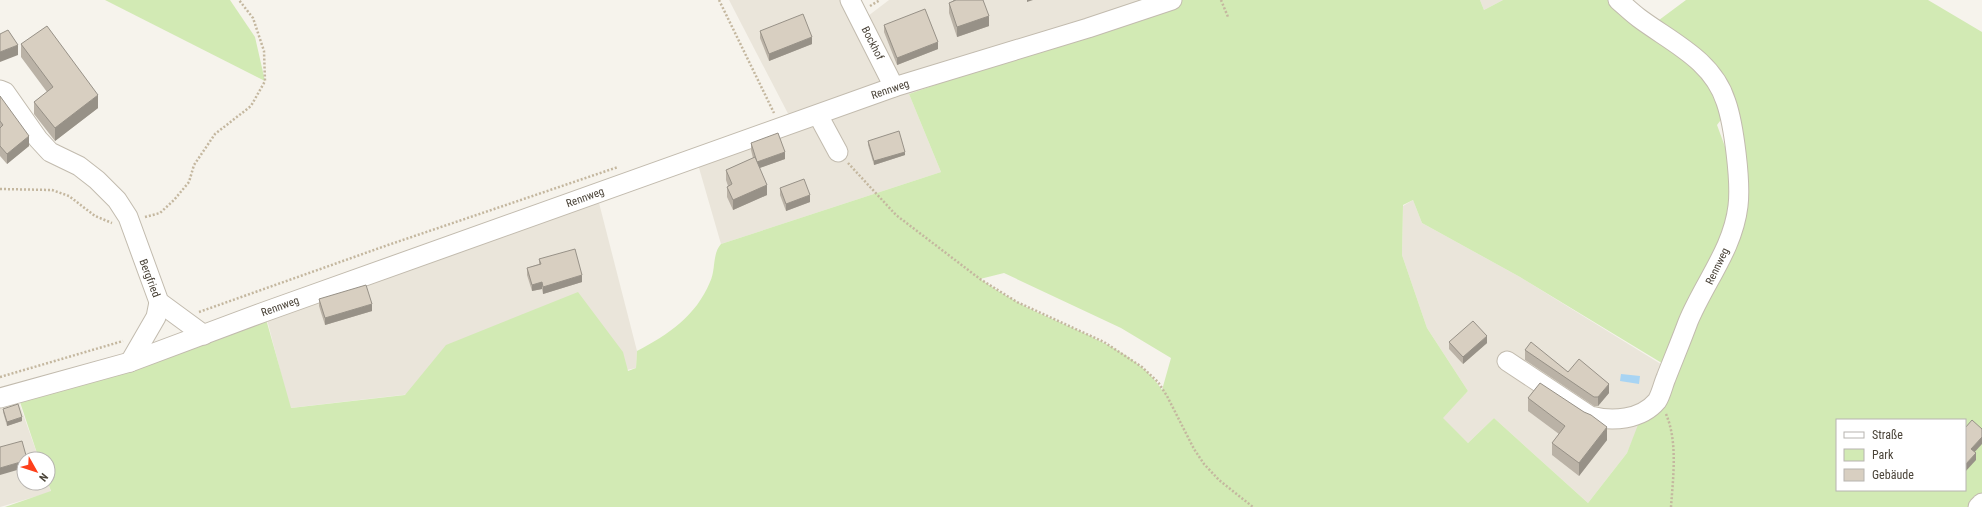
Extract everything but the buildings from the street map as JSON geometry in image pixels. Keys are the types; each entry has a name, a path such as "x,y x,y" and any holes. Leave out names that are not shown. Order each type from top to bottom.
{"street":[{"name":"Bockhof","path":"850,0 894,87"},
{"name":"Rennweg","path":"0,398 130,362 259,314 894,87 1088,28 1172,0"},
{"name":"Rennweg","path":"1507,361 1585,413 1601,419 1626,418 1641,414 1657,400 1689,320 1728,243 1738,206 1738,184 1732,127 1726,101 1718,84 1706,68 1692,55 1638,18 1618,0"},
{"name":"Bergfried","path":"0,90 5,92 38,139 50,152 79,166 97,180 117,200 128,217 159,302 204,335"},
{"path":"818,114 838,152"},
{"path":"130,362 156,317 159,302"},
{"path":"1978,507 1982,504"}],"path":[{"path":"0,189 52,190 69,196 95,216 119,225 160,213 174,200 189,182 194,165 215,134 251,106 265,81 264,51 253,18 239,0"},
{"path":"719,0 774,114 767,116"},
{"path":"1221,0 1228,18"},
{"path":"838,152 896,215 980,279 1017,302 1104,342 1142,367 1158,382 1167,396 1194,449 1204,464 1219,480 1253,507"},
{"path":"182,319 388,245 620,166"},
{"path":"0,378 147,333"},
{"path":"1657,400 1667,416 1671,434 1673,455 1671,507"}],"shaded area":[{"path":"729,0 856,0 868,16 889,0 1181,0 909,94 941,172 721,244 697,161 796,129"},
{"path":"1480,0 1503,0 1484,10"},
{"path":"598,199 637,351 636,368 564,383 463,388 290,408 266,316"},
{"path":"1413,200 1422,223 1520,277 1664,366 1627,453 1588,503 1494,418 1468,443 1442,418 1468,391 1427,328 1402,255 1403,206"},
{"path":"18,400 36,451 16,451 16,491 51,492 0,507 0,405"}],"green space":[{"path":"105,0 230,0 255,37 265,81"},
{"path":"1181,0 1480,0 1484,10 1503,0 1612,0 1657,36 1688,56 1711,82 1726,113 1717,125 1738,182 1730,123 1725,103 1718,88 1710,74 1699,62 1651,26 1686,0 1928,0 1982,32 1982,507 5,507 51,491 56,491 56,451 36,451 17,393 130,362 264,312 291,408 405,395 446,345 578,292 623,352 628,371 636,368 637,351 670,331 689,315 697,305 712,277 716,252 721,244 941,172 909,94","holes":["1413,200 1422,223 1520,277 1670,368 1657,400 1643,412 1627,453 1588,503 1494,418 1468,443 1443,418 1468,391 1427,328 1402,255 1403,205","1004,273 1121,328 1171,358 1162,390 1150,375 1134,361 1116,350 1017,302 980,279"]}],"water":[{"path":"1621,374 1640,376 1639,384 1620,381"}]}
